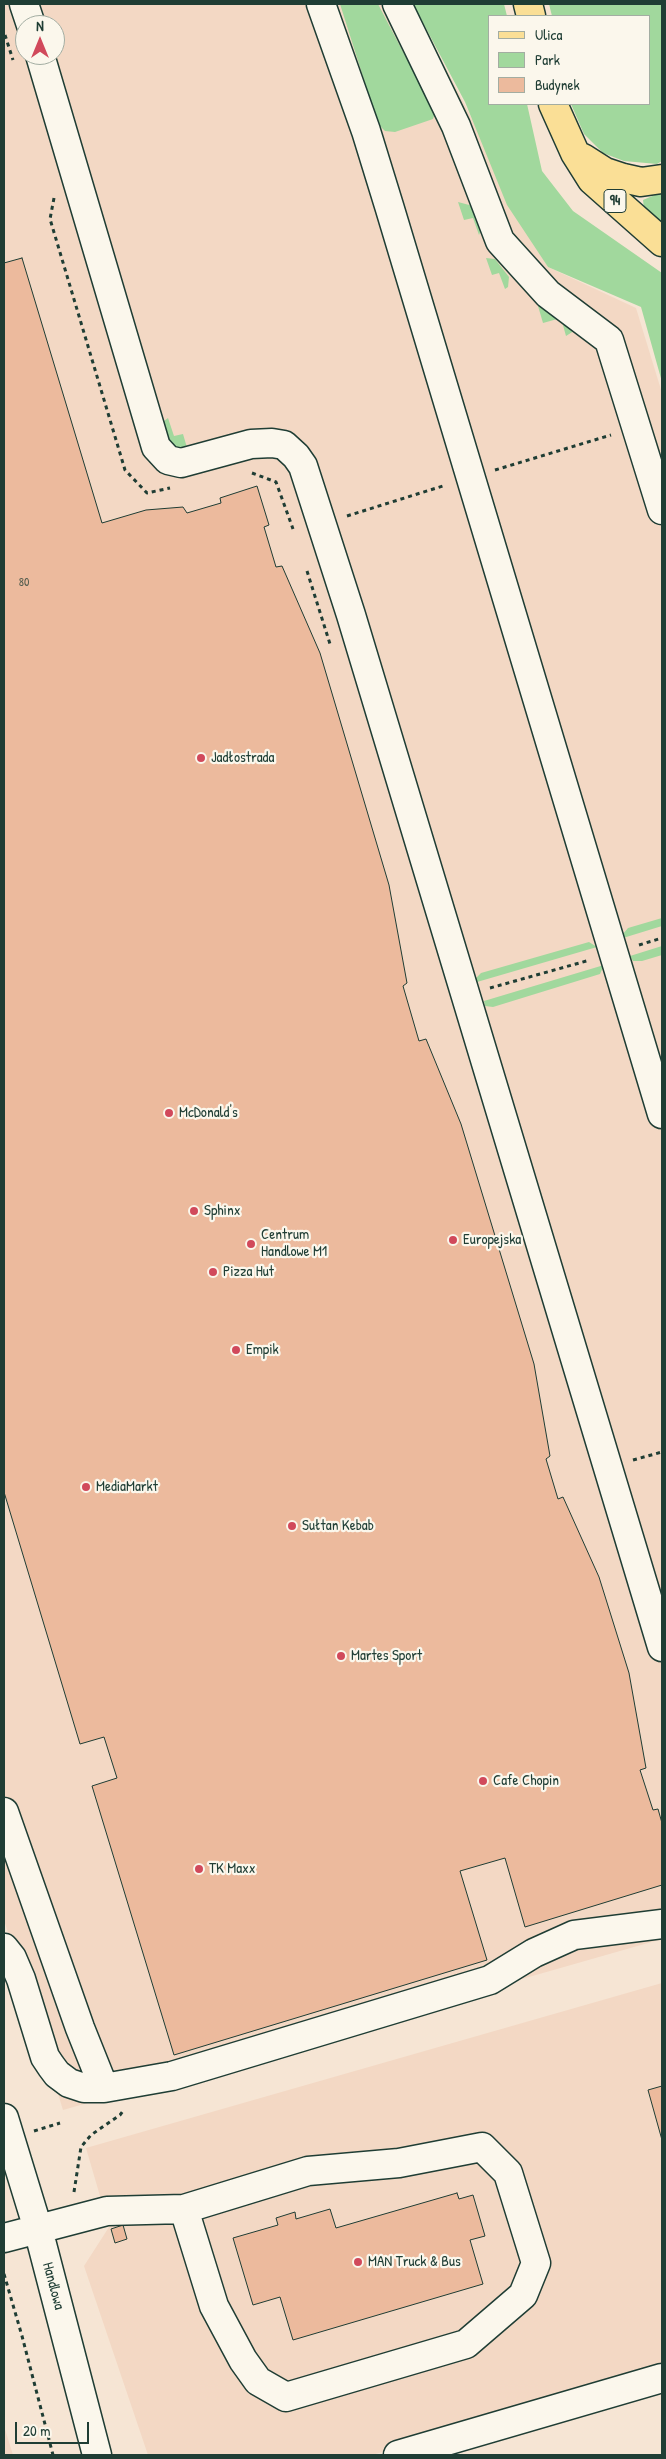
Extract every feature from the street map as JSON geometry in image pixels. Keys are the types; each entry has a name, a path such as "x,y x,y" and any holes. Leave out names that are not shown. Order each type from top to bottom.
{"main road":[{"name":"94","path":"552,105 575,153 592,180 662,242"},
{"path":"575,153 606,172 623,178 641,182 662,179"}],"street":[{"path":"4,6 11,4"},
{"path":"321,4 368,138 472,477 662,1114"},
{"path":"397,4 414,35 456,126 500,242 548,294 609,340 662,510"},
{"path":"43,65 156,447 168,460 181,464 251,444 272,443 284,445 296,456 303,466 323,524 662,1647"},
{"path":"4,1812 80,2028 104,2088"},
{"path":"4,1948 12,1958 18,1972 45,2057 51,2066 57,2074 69,2083 84,2088 104,2088 172,2076 490,1980 540,1950 574,1935 662,1924"},
{"name":"Handlowa","path":"4,2118 38,2229 97,2455"},
{"path":"4,2238 107,2212 184,2209 308,2172 400,2163 482,2147 508,2173 536,2263 522,2295 466,2344 286,2397 258,2381 242,2360 214,2306 184,2209"},
{"path":"398,2455 662,2378"}],"path":[{"path":"323,524 637,428"},
{"path":"306,569 333,654"},
{"path":"465,995 662,938"},
{"path":"71,2200 77,2183 81,2147 92,2135 120,2115 124,2109"},
{"path":"28,2134 60,2123"},
{"path":"4,2274 29,2358 53,2455"}],"shaded area":[{"path":"4,4 413,4 548,267 636,308 662,393 662,1939 63,2110 4,1920"},
{"path":"662,1983 662,2371 372,2455 148,2455 84,2266 109,2227 86,2148"},
{"path":"4,2426 13,2455 4,2455"}],"green space":[{"path":"340,4 378,4 435,113 433,119 395,132 385,131 378,124"},
{"path":"413,4 504,4 507,15 488,15 488,105 527,105 542,171 573,211 662,273 662,382 641,307 548,267 507,205 465,102"},
{"path":"549,4 662,4 662,161 657,164 624,161 603,153 584,134 571,105 651,105 651,15 552,15"},
{"path":"662,192 662,227 644,209 643,200"},
{"path":"458,202 473,206 482,228 479,235 473,218 464,220"},
{"path":"486,258 495,259 509,277 508,287 505,289 499,273 492,275"},
{"path":"546,305 577,329 566,336 561,318 543,323 538,306"},
{"path":"168,418 174,436 183,434 188,451 172,450 162,428 164,421"},
{"path":"662,918 662,926 623,938 623,934 628,928"},
{"path":"589,942 597,947 477,982 476,978 481,973"},
{"path":"662,946 662,955 642,961 633,961 630,956"},
{"path":"604,965 600,974 493,1007 485,1006 484,1001"}],"building":[{"name":"Centrum Handlowe M1","path":"22,258 102,523 146,510 183,507 187,513 221,503 220,498 257,486 269,525 264,527 276,567 282,566 320,653 389,885 407,983 403,986 419,1041 426,1039 461,1124 534,1364 550,1456 546,1459 558,1499 563,1497 599,1577 629,1673 646,1768 640,1770 653,1810 658,1809 662,1823 662,1885 525,1927 505,1858 460,1871 487,1960 174,2055 92,1786 117,1778 104,1737 80,1744 4,1492 4,263"},
{"path":"662,2086 662,2140 648,2090"},
{"name":"MAN Truck & Bus","path":"457,2193 459,2199 473,2195 485,2236 470,2240 483,2284 293,2340 280,2297 253,2305 233,2238 278,2225 276,2218 295,2212 296,2219 330,2209 336,2228"},
{"path":"123,2225 127,2239 115,2243 111,2229"}],"place":[{"name":"Jadłostrada","path":"201,758"},
{"name":"McDonald's","path":"169,1113"},
{"name":"Sphinx","path":"194,1211"},
{"name":"Europejska","path":"453,1240"},
{"name":"Centrum Handlowe M1","path":"251,1244"},
{"name":"Pizza Hut","path":"213,1272"},
{"name":"Empik","path":"236,1350"},
{"name":"MediaMarkt","path":"86,1487"},
{"name":"Sułtan Kebab","path":"292,1526"},
{"name":"Martes Sport","path":"341,1656"},
{"name":"Cafe Chopin","path":"483,1781"},
{"name":"TK Maxx","path":"199,1869"},
{"name":"MAN Truck & Bus","path":"358,2262"}]}
